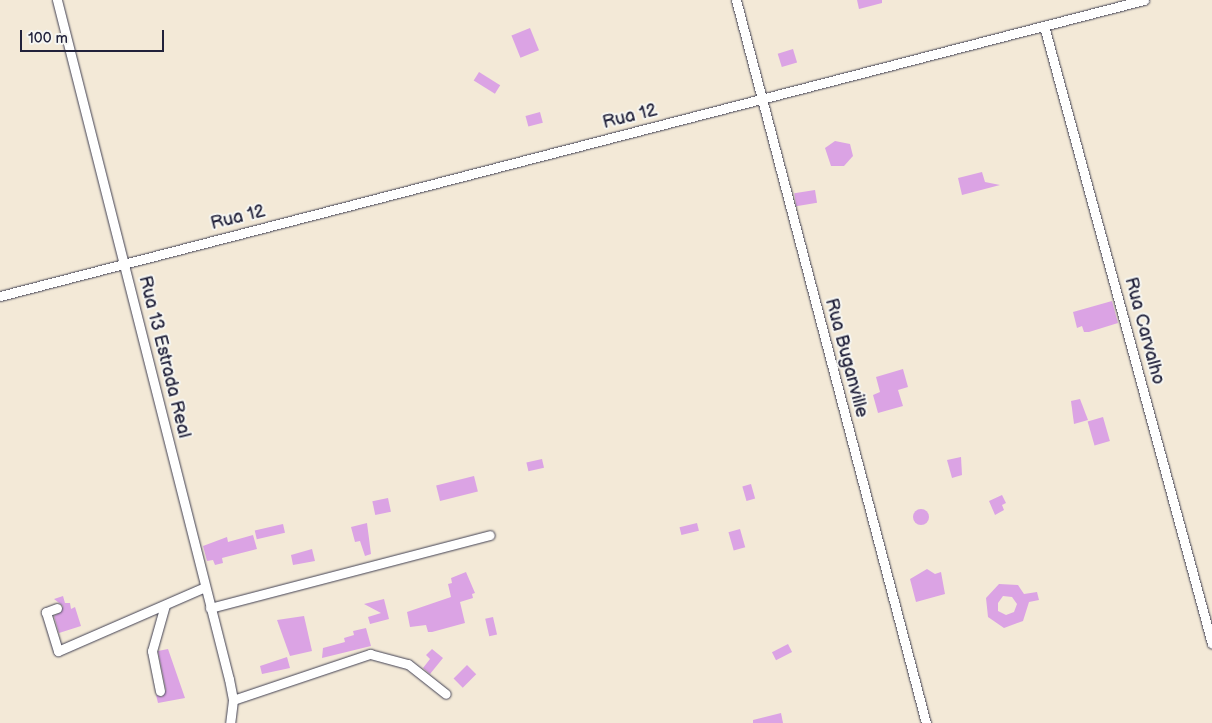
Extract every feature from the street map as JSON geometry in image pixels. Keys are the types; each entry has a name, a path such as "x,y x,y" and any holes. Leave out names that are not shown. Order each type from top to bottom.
{"street":[{"name":"Rua 13 Estrada Real","path":"57,0 233,700 230,723"},
{"name":"Rua Buganville","path":"736,0 926,723"},
{"name":"Rua 12","path":"0,296 1144,0"},
{"name":"Rua Carvalho","path":"1044,26 1212,644"},
{"path":"210,608 490,535"},
{"path":"57,608 46,612 58,651 205,587"},
{"path":"160,691 152,651 165,605"},
{"path":"233,700 370,654 408,664 446,694"}],"building":[{"path":"857,0 882,0 882,3 859,9"},
{"path":"530,28 539,50 520,58 511,35"},
{"path":"793,49 797,62 782,67 778,54"},
{"path":"479,72 500,85 495,94 474,80"},
{"path":"540,112 543,123 528,127 526,116"},
{"path":"835,141 850,144 853,156 844,166 831,166 825,148"},
{"path":"982,172 985,182 1000,185 962,195 958,178"},
{"path":"815,190 817,203 796,206 794,193"},
{"path":"1112,301 1118,323 1089,332 1084,332 1082,326 1077,328 1073,312"},
{"path":"903,369 908,387 898,390 903,406 878,413 873,395 880,392 876,377"},
{"path":"1080,399 1088,420 1074,424 1071,401"},
{"path":"1103,417 1110,441 1095,445 1088,421"},
{"path":"961,457 962,475 952,478 947,460"},
{"path":"542,459 544,468 528,471 526,463"},
{"path":"474,476 478,492 440,501 436,485"},
{"path":"751,484 755,498 746,501 742,486"},
{"path":"1002,495 1006,503 1002,505 1004,510 995,515 989,501"},
{"path":"388,498 391,512 375,515 372,501"},
{"path":"918,509 924,509 929,514 927,523 918,525 913,520 913,514"},
{"path":"367,523 371,554 365,556 360,541 355,542 351,527"},
{"path":"697,523 699,531 681,535 680,527"},
{"path":"283,524 285,533 257,539 255,531"},
{"path":"740,529 745,547 734,551 728,532"},
{"path":"253,535 257,549 222,558 223,563 215,565 213,560 207,561 203,546 227,537 228,542"},
{"path":"312,549 315,561 293,565 291,555"},
{"path":"927,569 935,574 941,572 945,594 916,602 910,579"},
{"path":"466,572 475,593 472,594 473,598 460,602 465,623 432,632 428,632 426,625 410,627 407,612 451,597 448,584 452,583 451,578"},
{"path":"999,584 1018,585 1024,594 1037,592 1039,600 1029,602 1023,621 1004,628 988,617 986,598","holes":["1003,596 1012,597 1017,604 1014,612 1006,615 998,611 998,603"]},
{"path":"63,596 65,603 70,603 71,609 75,607 81,626 59,633 54,616 61,612 63,606 54,599"},
{"path":"384,599 389,619 370,624 368,617 381,613 364,604"},
{"path":"304,616 312,651 290,656 277,620"},
{"path":"493,617 497,635 489,636 485,619"},
{"path":"366,628 371,646 322,658 323,648 345,642 344,638 354,635 353,631"},
{"path":"788,644 792,652 776,660 772,652"},
{"path":"168,649 185,698 158,703 156,695 162,697 166,690 158,651"},
{"path":"432,649 443,658 430,674 423,668 430,659 426,655"},
{"path":"287,657 290,668 262,674 260,666"},
{"path":"467,665 476,674 463,688 454,678"},
{"path":"781,713 783,723 753,723 753,720"}]}
